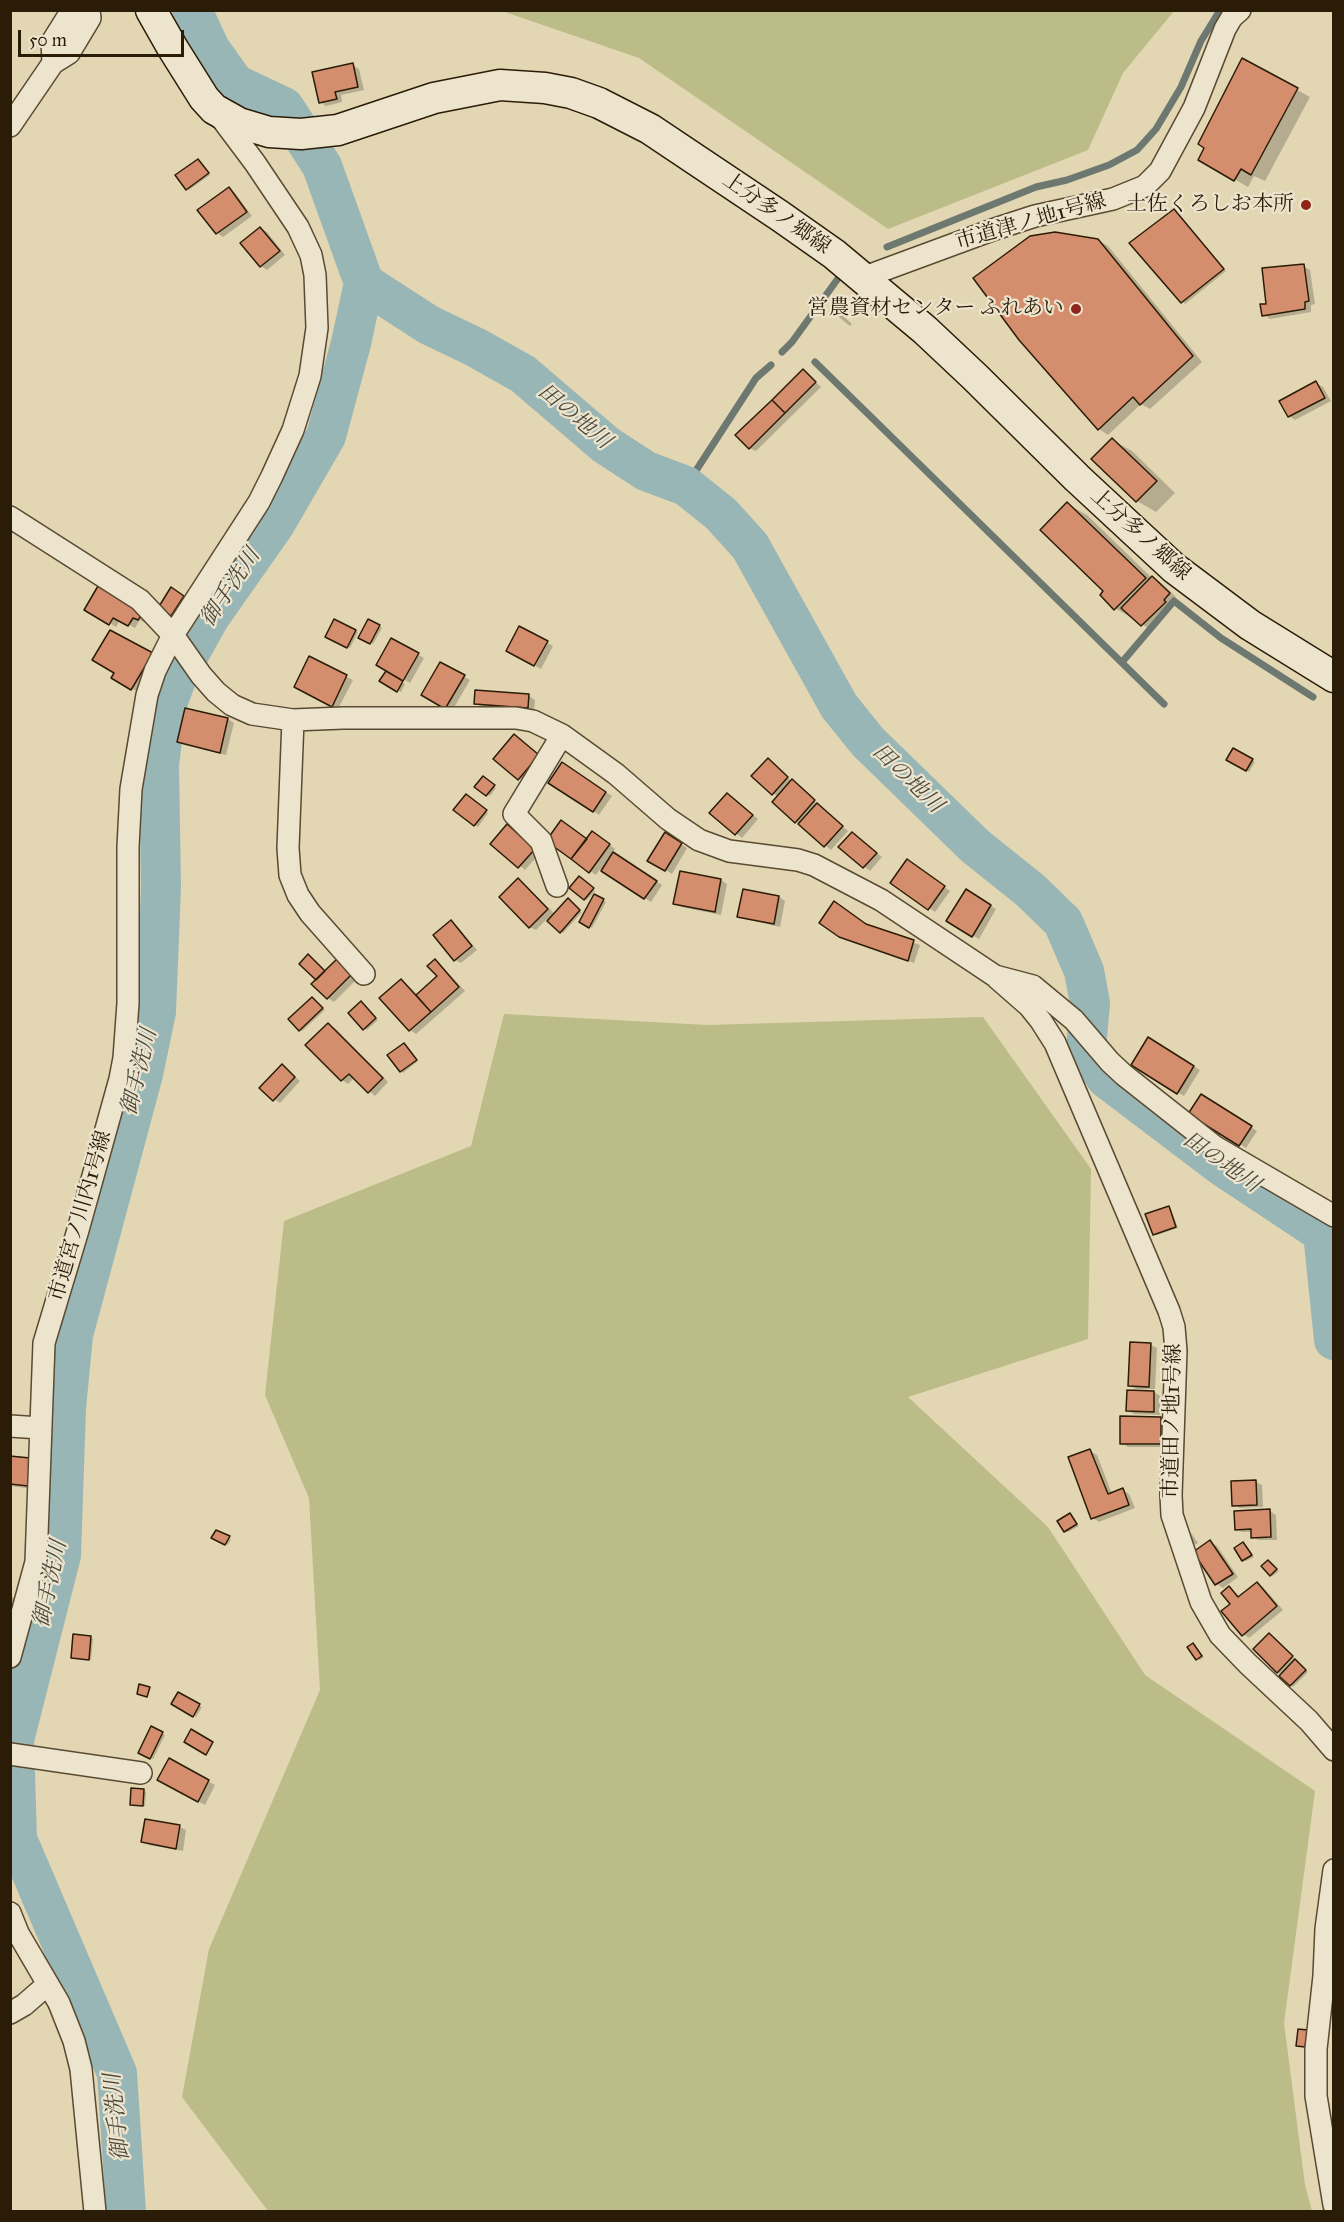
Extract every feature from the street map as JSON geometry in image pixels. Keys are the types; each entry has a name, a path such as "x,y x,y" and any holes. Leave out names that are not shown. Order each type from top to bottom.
{"main road":[{"name":"上分多ノ郷線","path":"151,10 171,47 204,98 214,109 227,118 269,132 301,134 338,129 423,101 491,87 524,86 571,93 599,103 650,129 809,236 862,278 925,330 1077,478 1174,567 1250,625 1334,677"}],"street":[{"path":"53,63 52,42 72,10"},
{"path":"10,126 53,63 69,53 90,18 90,10"},
{"name":"市道津ノ地1号線","path":"862,278 1035,216 1113,199 1154,180 1194,108 1225,29 1232,17 1240,10"},
{"name":"市道宮ノ川内1号線","path":"12,1646 36,1562 44,1343 78,1230 124,1058 128,1003 128,847 131,789 147,695 155,671 259,502 272,476 293,430 310,376 317,328 315,275 310,255 298,227 255,163 214,109"},
{"path":"10,517 140,600 176,640 216,692 232,705 252,714 293,720 516,718 533,721 562,735 616,774 684,832 699,840 729,850 798,860 814,865 881,900 995,976 1033,986 1074,1020 1124,1075 1214,1146 1334,1216"},
{"path":"293,720 288,837 290,875 297,895 310,913 364,974"},
{"path":"557,886 541,841 514,814 562,735"},
{"name":"市道田ノ地1号線","path":"995,976 1029,1006 1055,1043 1098,1139 1169,1311 1174,1327 1176,1351 1172,1515 1201,1602 1220,1635 1309,1720 1334,1750"},
{"path":"10,1426 40,1428"},
{"path":"19,1755 141,1773"},
{"path":"1334,1870 1326,1929 1324,1976 1316,2049 1316,2096 1334,2205"},
{"path":"10,1913 18,1933 67,2020 81,2069 95,2211"},
{"path":"10,2013 24,2005 47,1985"}],"green space":[{"path":"502,11 1174,11 1123,73 1088,150 888,229 639,58"},
{"path":"504,1014 707,1025 983,1017 1091,1169 1088,1339 908,1397 1048,1527 1145,1675 1315,1791 1284,2023 1305,2185 1312,2211 268,2211 182,2097 209,1949 320,1690 309,1498 265,1395 284,1221 471,1146"}],"building":[{"path":"1242,58 1298,88 1251,175 1241,169 1234,181 1198,160 1204,148 1198,144"},
{"path":"353,63 358,87 335,92 337,99 319,103 312,72"},
{"path":"198,159 209,173 186,190 175,175"},
{"path":"229,187 247,212 216,234 197,210"},
{"path":"1174,209 1224,269 1181,303 1129,243"},
{"path":"260,227 280,251 260,267 240,243"},
{"name":"営農資材センター ふれあい","path":"1055,232 1098,239 1193,356 1140,405 1133,397 1098,430 1019,340 973,278 1030,236"},
{"path":"1304,264 1309,301 1305,302 1305,309 1262,316 1260,304 1266,304 1262,268"},
{"path":"803,369 816,382 785,413 772,400"},
{"path":"1316,381 1325,398 1288,417 1279,401"},
{"path":"772,400 785,413 749,449 735,435"},
{"path":"1112,438 1157,481 1136,502 1091,459"},
{"path":"1067,502 1146,578 1114,610 1100,595 1103,591 1040,530"},
{"path":"1152,576 1170,593 1164,600 1166,602 1141,626 1121,608"},
{"path":"98,586 143,613 138,620 133,618 128,626 113,618 109,625 84,610"},
{"path":"171,587 184,596 171,616 158,608"},
{"path":"334,619 356,630 347,648 325,637"},
{"path":"368,619 380,625 370,644 358,638"},
{"path":"519,626 548,641 534,666 506,651"},
{"path":"110,630 153,653 131,690 111,678 114,673 92,660"},
{"path":"391,638 419,653 403,681 376,665"},
{"path":"309,656 347,675 332,707 294,687"},
{"path":"440,662 465,675 445,709 421,695"},
{"path":"386,671 403,681 397,692 379,681"},
{"path":"475,690 529,694 528,708 474,704"},
{"path":"185,708 228,718 220,753 177,742"},
{"path":"514,734 539,755 518,780 493,759"},
{"path":"1233,748 1253,759 1246,771 1226,760"},
{"path":"768,758 788,777 772,795 751,776"},
{"path":"562,762 606,792 593,812 548,783"},
{"path":"483,776 495,785 486,796 474,787"},
{"path":"792,779 815,800 795,823 772,802"},
{"path":"727,793 753,815 735,835 709,813"},
{"path":"466,794 487,810 474,826 453,810"},
{"path":"817,803 843,826 824,847 798,824"},
{"path":"561,820 587,839 571,859 546,841"},
{"path":"507,824 535,849 518,868 490,844"},
{"path":"592,831 610,844 589,873 571,859"},
{"path":"665,832 682,843 665,871 647,861"},
{"path":"852,832 877,853 863,868 838,847"},
{"path":"613,852 657,881 644,899 601,871"},
{"path":"907,859 945,886 928,910 890,883"},
{"path":"680,871 721,879 715,912 673,904"},
{"path":"579,876 594,888 584,900 569,888"},
{"path":"518,878 548,909 529,928 499,897"},
{"path":"743,889 779,896 774,924 737,917"},
{"path":"966,889 991,905 972,937 946,921"},
{"path":"594,894 604,899 589,928 579,922"},
{"path":"568,898 580,910 560,933 547,921"},
{"path":"834,901 866,924 914,940 908,961 839,937 819,923"},
{"path":"451,920 472,946 454,961 433,935"},
{"path":"308,954 325,971 316,980 299,964"},
{"path":"337,959 352,974 327,999 311,984"},
{"path":"435,959 459,987 431,1012 416,995 437,976 427,966"},
{"path":"401,979 431,1012 409,1031 379,998"},
{"path":"312,997 323,1008 299,1031 288,1019"},
{"path":"361,1001 376,1018 363,1030 348,1013"},
{"path":"328,1023 383,1078 368,1093 349,1074 341,1081 305,1045"},
{"path":"1148,1037 1194,1066 1177,1094 1131,1065"},
{"path":"404,1043 417,1060 400,1072 387,1055"},
{"path":"282,1064 295,1077 273,1101 259,1088"},
{"path":"1201,1094 1252,1126 1239,1146 1188,1114"},
{"path":"1169,1206 1176,1227 1153,1235 1145,1214"},
{"path":"1130,1342 1151,1343 1149,1387 1128,1386"},
{"path":"1127,1390 1154,1391 1154,1412 1126,1411"},
{"path":"1120,1416 1161,1417 1161,1444 1120,1444"},
{"path":"1090,1449 1108,1494 1123,1488 1129,1505 1091,1519 1068,1457"},
{"path":"10,1456 30,1458 28,1486 10,1484"},
{"path":"1256,1480 1257,1505 1232,1506 1231,1481"},
{"path":"1270,1509 1271,1537 1251,1538 1251,1529 1235,1530 1234,1511"},
{"path":"1070,1513 1077,1524 1064,1532 1057,1521"},
{"path":"216,1530 230,1536 225,1545 211,1538"},
{"path":"1210,1540 1233,1574 1215,1585 1193,1552"},
{"path":"1243,1542 1252,1555 1242,1561 1234,1548"},
{"path":"1268,1560 1277,1569 1270,1576 1261,1566"},
{"path":"1257,1582 1277,1606 1242,1636 1221,1611 1230,1604 1221,1593 1229,1586 1238,1597"},
{"path":"1269,1633 1293,1656 1277,1673 1253,1649"},
{"path":"73,1634 91,1636 89,1660 71,1658"},
{"path":"1193,1643 1202,1656 1196,1660 1187,1647"},
{"path":"1295,1659 1306,1670 1290,1686 1279,1676"},
{"path":"139,1684 150,1687 147,1697 137,1694"},
{"path":"178,1692 200,1704 193,1717 171,1704"},
{"path":"151,1726 163,1732 150,1759 138,1753"},
{"path":"191,1729 213,1742 206,1755 184,1742"},
{"path":"169,1758 209,1780 198,1802 157,1780"},
{"path":"131,1788 144,1789 143,1806 130,1805"},
{"path":"145,1819 180,1825 176,1849 141,1842"},
{"path":"1298,2029 1308,2030 1305,2047 1296,2046"}],"waterway":[{"name":"御手洗川","path":"126,2212 117,2073 17,1839 14,1740 61,1555 66,1408 73,1335 143,1074 156,1012 161,887 159,765 166,707 178,674 209,618 275,524 326,436 351,343 364,283 322,166 284,107 235,84 210,49 192,10"},
{"path":"887,247 1036,187 1067,180 1109,165 1137,150 1156,129 1181,87 1201,41 1220,10"},
{"path":"782,352 792,342 842,273"},
{"name":"田の地川","path":"364,283 429,325 523,374 606,445 646,471 686,486 721,514 750,546 839,706 868,742 975,846 1030,890 1063,922 1084,971 1090,1003 1086,1049 1106,1078 1222,1166 1323,1233 1334,1340"},
{"path":"815,362 1164,704"},
{"path":"686,486 756,378 771,365"},
{"path":"1123,661 1174,601 1221,638 1313,697"}],"place":[{"name":"土佐くろしお本所","path":"1306,205"},
{"name":"営農資材センター ふれあい","path":"1076,309"}]}
